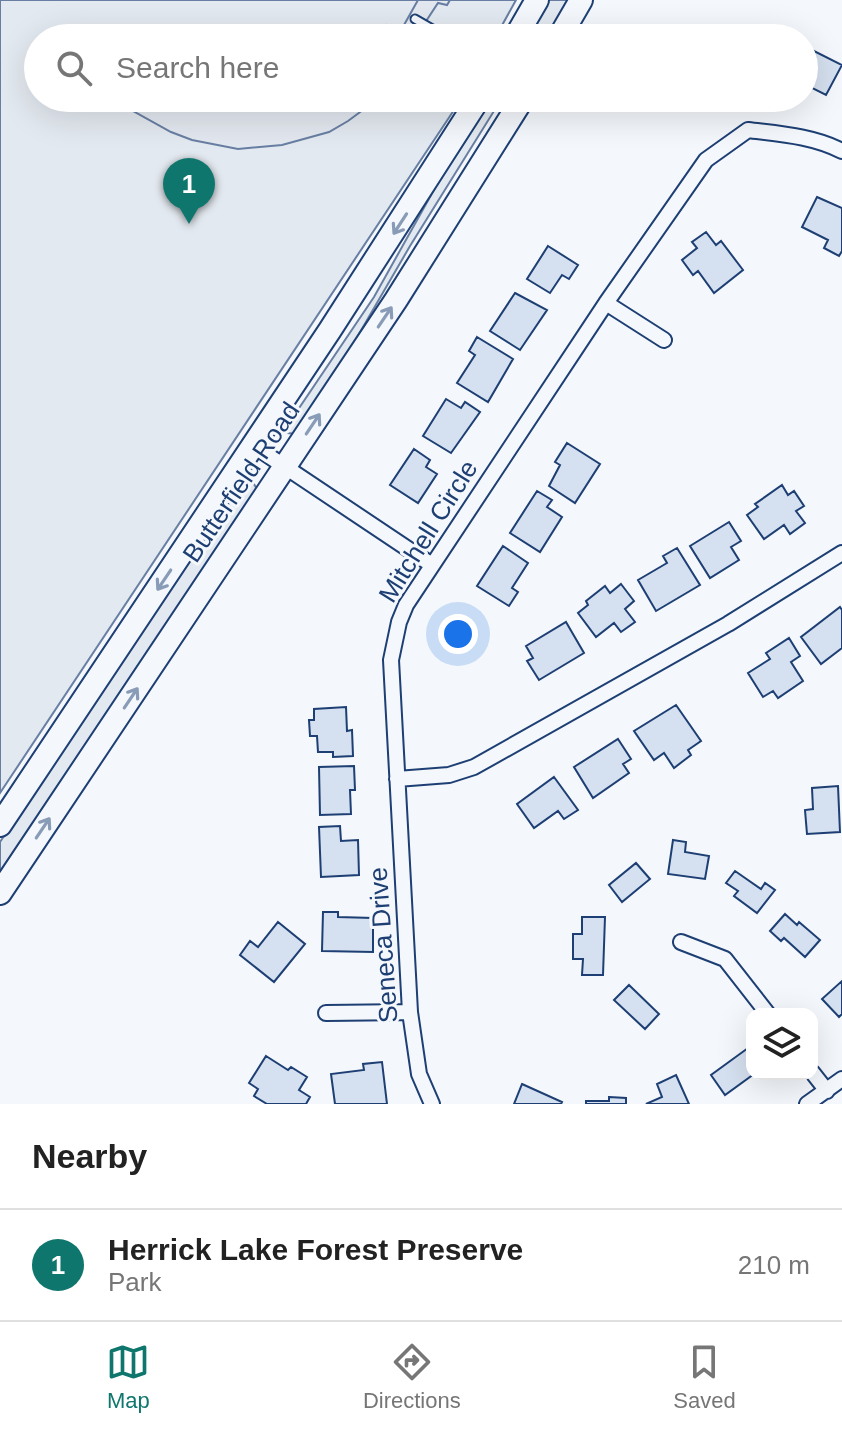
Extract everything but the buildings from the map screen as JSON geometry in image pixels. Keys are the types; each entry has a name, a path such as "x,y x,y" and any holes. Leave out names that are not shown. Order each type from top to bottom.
{"main road":[{"path":"523,24 537,0"},
{"path":"567,24 581,0"},
{"name":"Butterfield Road","path":"0,825 254,446 470,112"},
{"name":"Butterfield Road","path":"0,893 437,238 514,112"}],"street":[{"name":"Mitchell Circle","path":"397,779 392,651 406,605 606,303 706,160 748,130 828,144 842,151"},
{"path":"606,303 664,340"},
{"path":"254,446 432,565"},
{"path":"397,779 449,775 474,767 728,624 842,553"},
{"name":"Seneca Drive","path":"397,779 410,1012 419,1074 432,1104"},
{"path":"681,942 725,959 763,1008"},
{"path":"326,1013 410,1012"},
{"path":"807,1104 842,1079"},
{"path":"818,1080 827,1091"}],"lane":[{"path":"415,19 424,24"}],"shaded area":[{"path":"0,0 516,0 503,24 24,24 24,112 453,112 0,793"},
{"path":"418,0 450,0 447,5 438,3 424,24 405,24"},
{"path":"547,0 570,0 556,24 533,24"},
{"path":"135,112 360,112 329,132 282,145 238,149 192,140"},
{"path":"481,112 493,112 334,377 296,434 288,433 287,426 374,297"},
{"path":"247,478 257,489 0,876 0,842 240,483"}],"place":[{"name":"Herrick Lake Forest Preserve","path":"189,224"}]}
